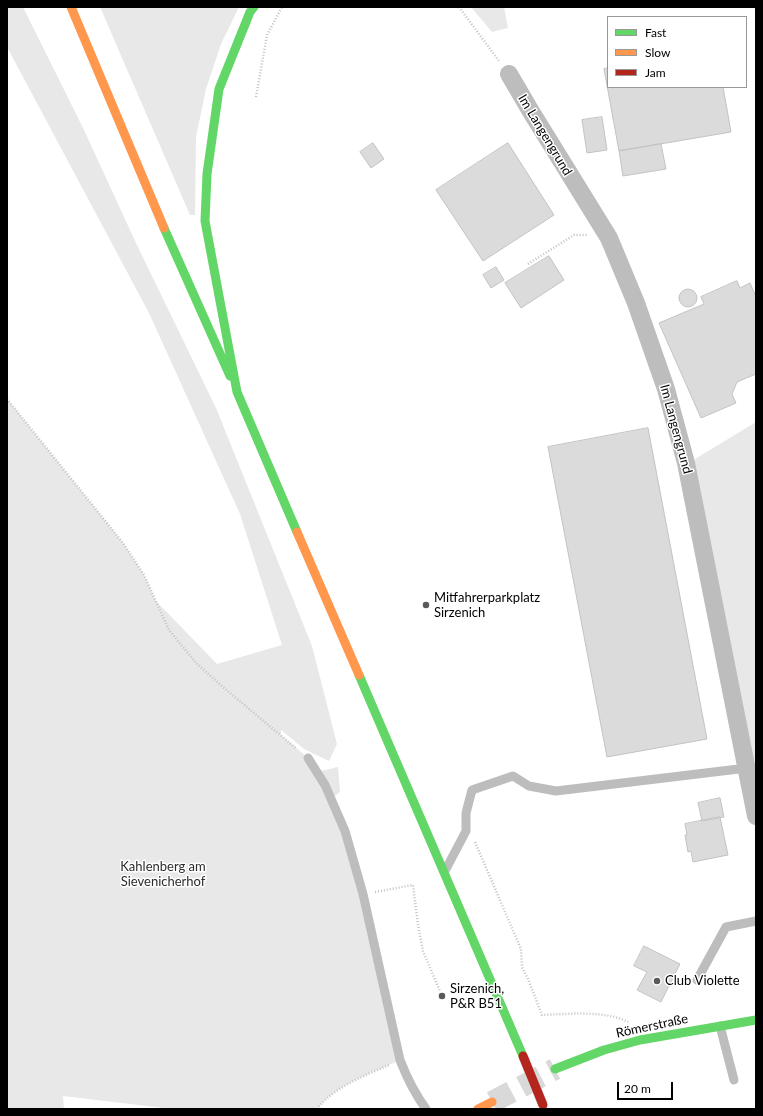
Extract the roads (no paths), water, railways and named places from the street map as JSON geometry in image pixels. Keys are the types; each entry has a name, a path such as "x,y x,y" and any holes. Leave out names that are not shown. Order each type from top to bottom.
{"main road":[{"path":"71,7 168,237 445,872 544,1107"},
{"path":"236,392 205,221 207,174 219,90 250,12 254,7"},
{"name":"Römerstraße","path":"555,1069 604,1050 640,1040 756,1020"},
{"path":"478,1109 492,1102"}],"street":[{"name":"Im Langengrund","path":"508,74 609,238 636,303 666,389 685,460 756,816"}],"lane":[{"path":"308,758 325,784 345,831 363,894 400,1060 409,1082 426,1109"},
{"path":"445,872 466,831 466,813 472,790 513,776 529,786 556,791 747,768"},
{"path":"697,980 726,928 756,921"},
{"path":"720,1026 734,1080"}],"tunnel":[{"path":"492,1102 555,1069"}],"place":[{"name":"Mitfahrerparkplatz Sirzenich","path":"426,605"},
{"name":"Club Violette","path":"657,981"},
{"name":"Sirzenich, P&R B51","path":"442,996"}],"park label":[{"name":"Kahlenberg am Sievenicherhof","path":"163,874"}]}
